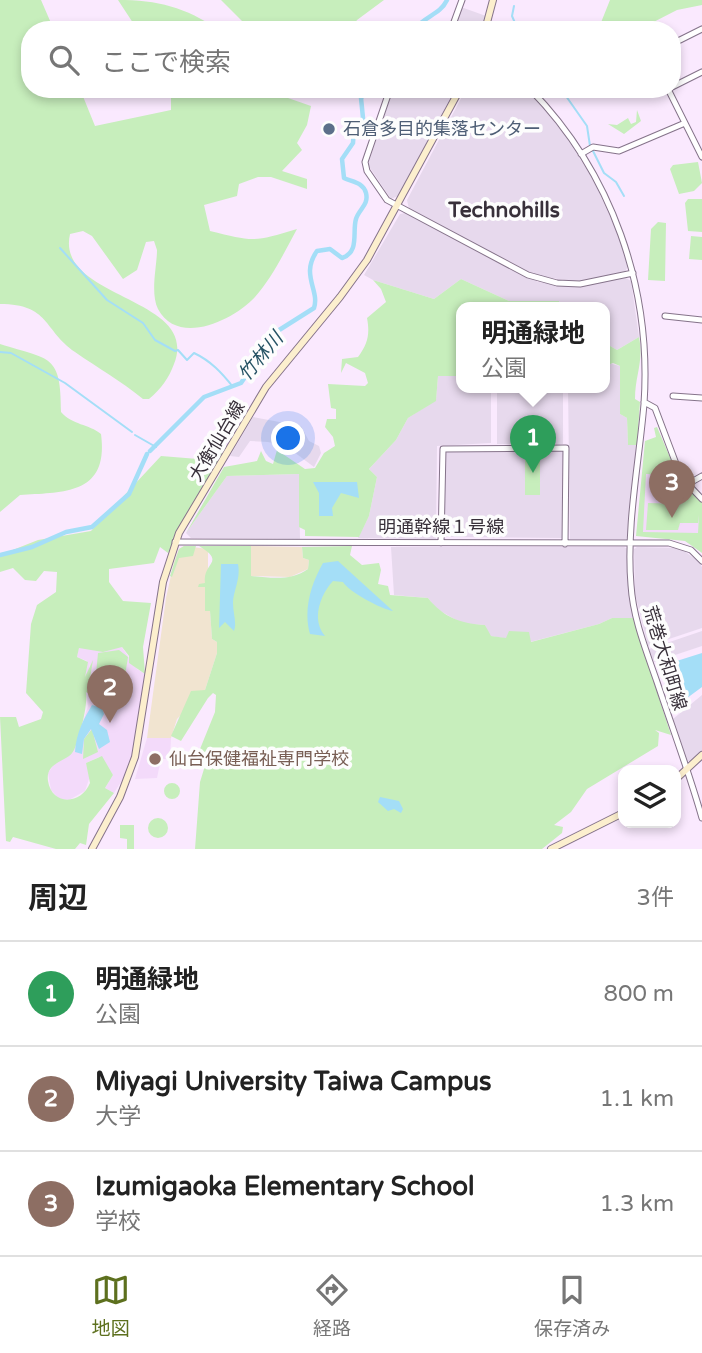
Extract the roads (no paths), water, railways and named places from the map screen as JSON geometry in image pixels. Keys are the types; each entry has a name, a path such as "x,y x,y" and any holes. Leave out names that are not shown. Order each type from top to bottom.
{"main road":[{"path":"489,21 495,0"},
{"name":"大衡仙台線","path":"94,849 120,797 135,757 163,582 177,541 266,387 352,282 398,206 456,98"},
{"path":"681,776 702,758"},
{"path":"551,849 618,816"},
{"path":"558,849 618,817"}],"street":[{"path":"454,21 462,0"},
{"path":"681,40 702,29"},
{"path":"681,82 702,72"},
{"path":"387,98 365,167 384,198 536,278 580,284 633,273"},
{"name":"荒巻大和町線","path":"537,98 581,154 611,209 633,273 645,334 644,402 631,585 636,616 702,818"},
{"path":"674,98 702,157"},
{"path":"581,154 593,147 619,151 685,123"},
{"path":"665,316 702,320"},
{"path":"673,396 702,398"},
{"path":"644,402 655,408 681,477 702,499"},
{"path":"441,542 443,449 566,448 565,543"},
{"path":"688,484 702,476"},
{"name":"明通幹線１号線","path":"177,541 632,542 677,544 702,559"}],"water":[{"path":"313,482 357,482 359,498 341,493 332,508 333,516 319,516 319,493"},
{"path":"338,561 393,611 366,600 343,582 333,581 324,593 319,608 319,623 325,636 310,634 307,616 309,597 315,580 323,563"},
{"path":"221,564 238,564 233,603 234,631 225,622 219,628"},
{"path":"702,653 702,687 679,704 664,665"},
{"path":"92,705 102,708 104,714 99,724 107,730 110,742 99,749 91,729 84,739 82,754 75,752 77,738"},
{"path":"380,797 399,801 403,809 401,813 394,809 388,811 378,802"}],"waterway":[{"name":"竹林川","path":"423,21 447,0"},
{"path":"514,6 514,21"},
{"name":"竹林川","path":"150,451 204,397 241,383 276,332 314,308 315,295 310,268 317,251 330,249 342,258 351,251 356,219 367,197 362,187 344,178 342,159 353,143 354,128 363,118 361,98"},
{"path":"567,98 587,126 590,146"},
{"path":"592,149 604,173 616,182 624,196"},
{"path":"60,248 107,300 143,323 155,340 175,351 178,350 187,360 194,353 200,356 216,368 233,387"},
{"path":"0,352 11,353 65,383 132,432"},
{"path":"135,435 156,447"},
{"name":"竹林川","path":"0,555 32,547 66,532 92,527 129,494 147,454"}],"place":[{"name":"石倉多目的集落センター","path":"329,129"},
{"name":"明通緑地","path":"533,473"},
{"name":"Izumigaoka Elementary School","path":"672,518"},
{"name":"Miyagi University Taiwa Campus","path":"110,723"},
{"name":"仙台保健福祉専門学校","path":"155,759"}],"district":[{"name":"Technohills","path":"504,210"}]}
